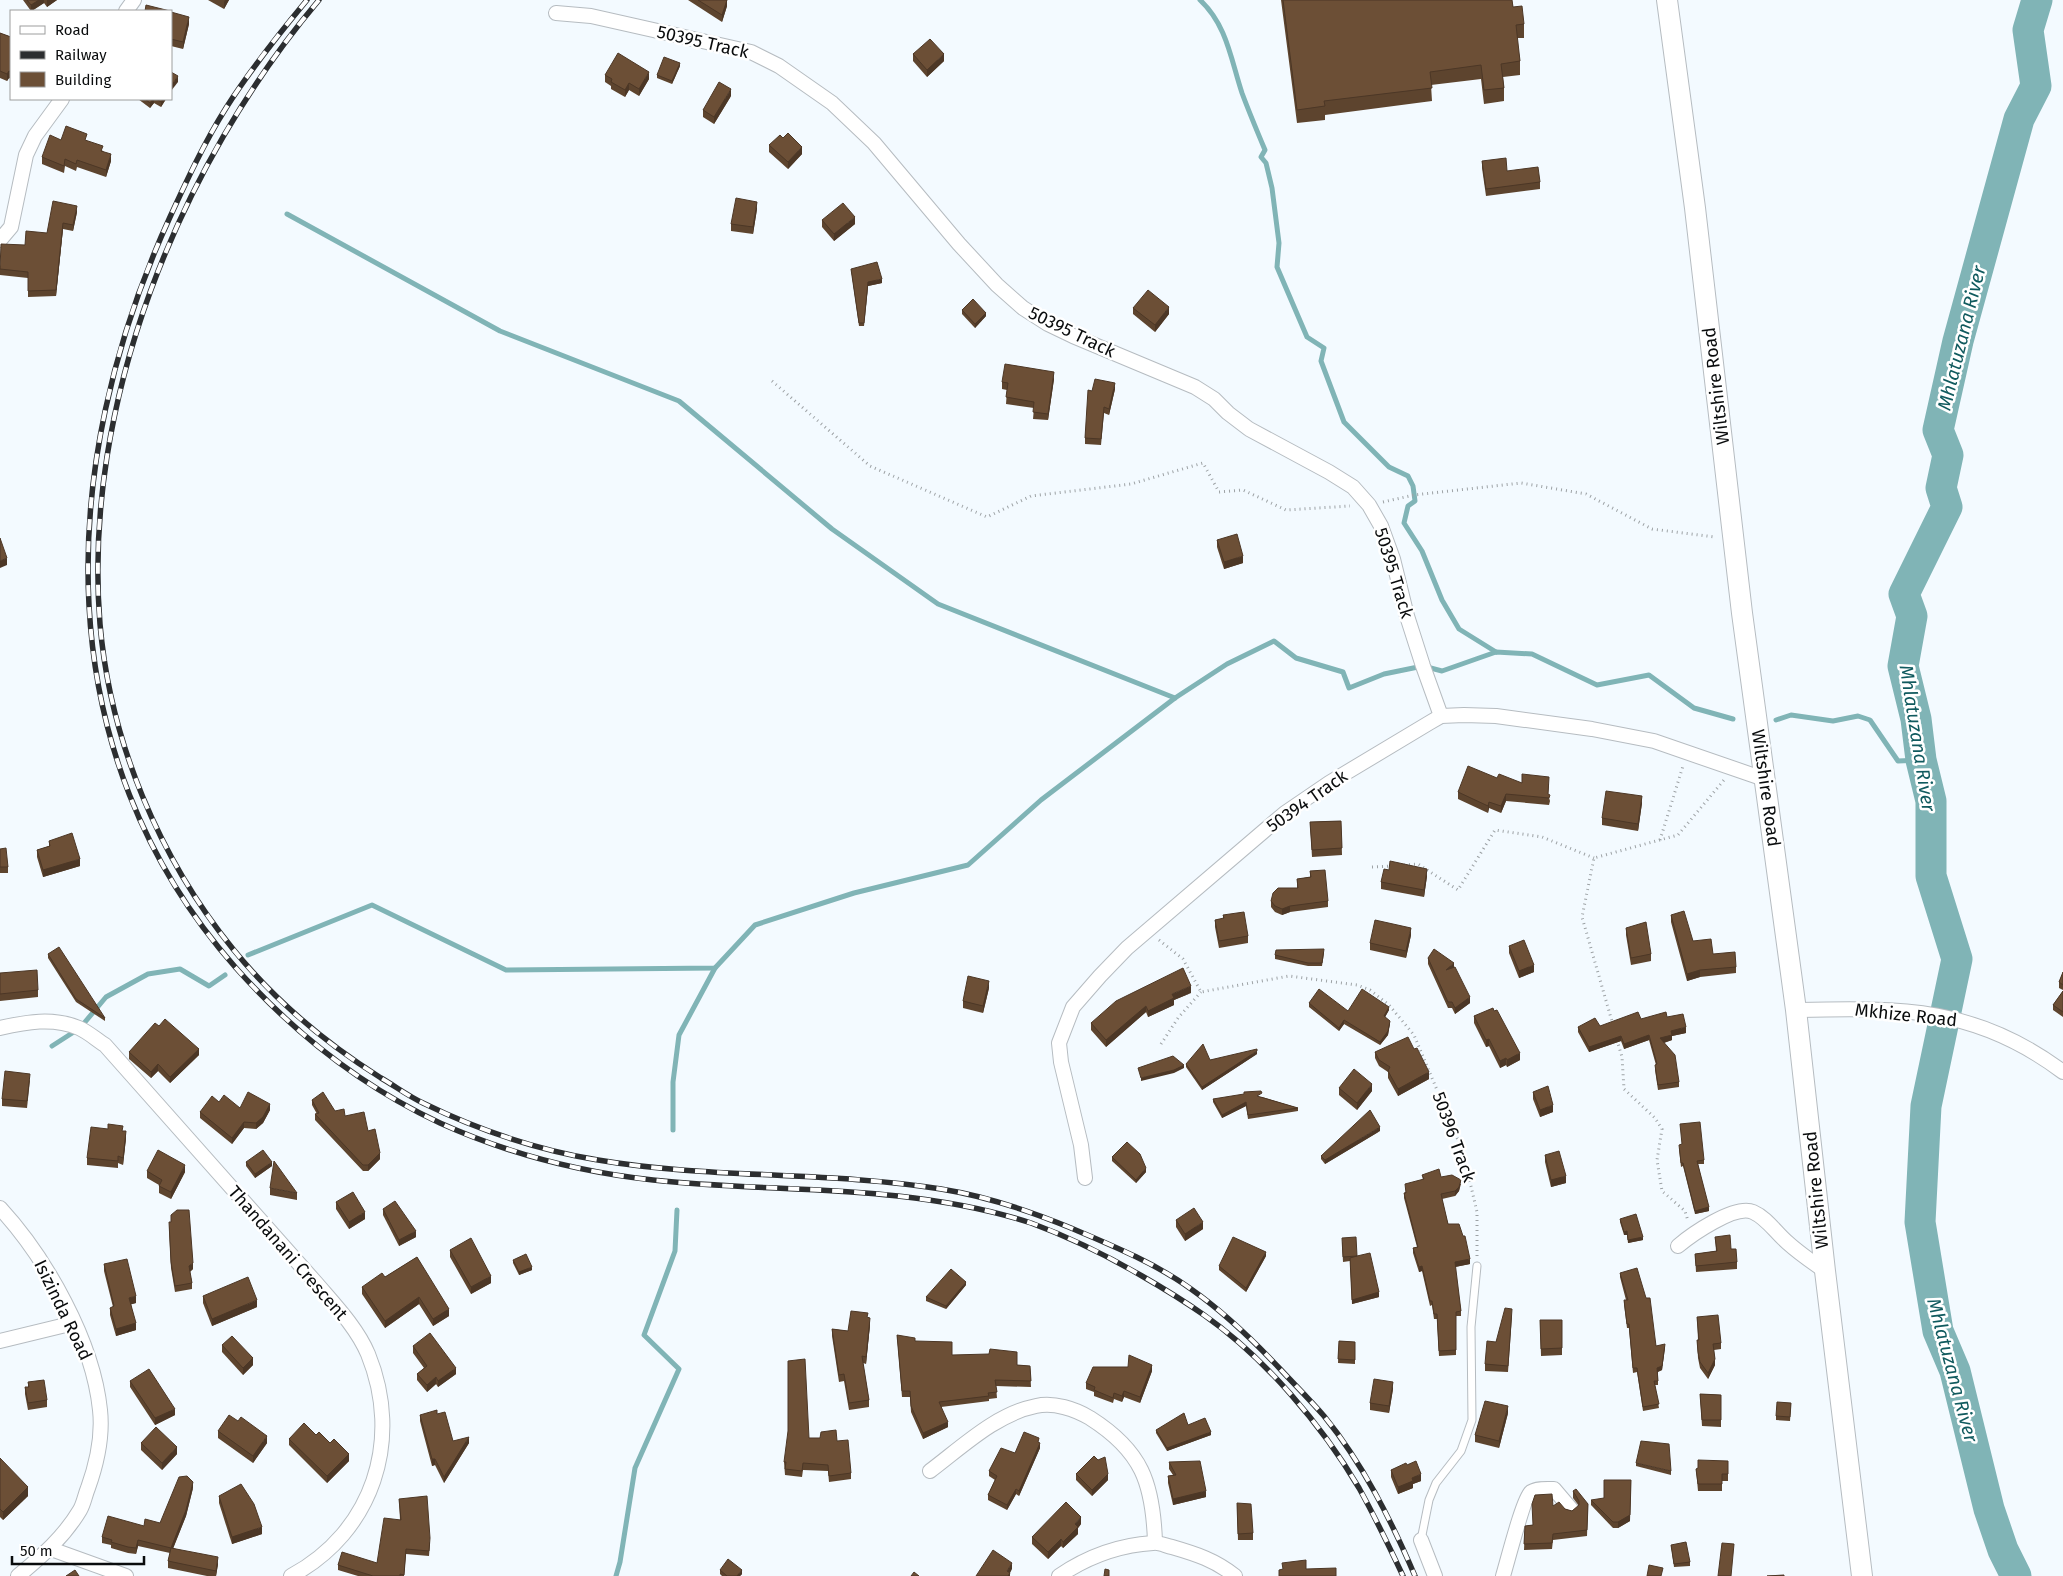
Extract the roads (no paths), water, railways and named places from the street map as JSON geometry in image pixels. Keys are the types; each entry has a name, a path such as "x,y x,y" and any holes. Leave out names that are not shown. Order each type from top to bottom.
{"street":[{"name":"Wiltshire Road","path":"1667,0 1695,208 1764,779 1796,1010 1862,1576"},
{"name":"50395 Track","path":"556,13 591,16 751,52 779,66 832,103 874,143 959,244 997,285 1023,308 1048,324 1073,336 1195,387 1214,399 1228,413 1249,429 1353,487 1369,505 1381,526 1393,559 1407,616 1441,716"},
{"path":"0,240 11,227 26,155 36,136 61,100"},
{"path":"1441,716 1496,716 1546,722 1654,741 1764,779"},
{"name":"50394 Track","path":"1085,1178 1081,1145 1061,1062 1059,1043 1073,1007 1100,976 1145,932 1285,813 1328,783 1441,716"},
{"name":"Mkhize Road","path":"1796,1010 1855,1009 1901,1011 1954,1018 2000,1033 2020,1043 2063,1072"},
{"name":"Thandanani Crescent","path":"0,1028 26,1022 57,1022 80,1028 105,1046 317,1284 346,1319 368,1354 379,1392 383,1439 379,1465 370,1494 352,1525 312,1565 292,1576"},
{"name":"Isizinda Road","path":"0,1208 24,1235 52,1279 74,1323 94,1376 100,1411 100,1440 97,1464 81,1508 60,1540 18,1576"},
{"path":"1678,1246 1692,1235 1727,1216 1742,1211 1752,1211 1762,1218 1787,1243 1825,1271"},
{"path":"0,1341 74,1323"},
{"path":"930,1471 1001,1419 1038,1405 1067,1408 1088,1417 1112,1432 1126,1445 1134,1457 1144,1475 1152,1503 1155,1542"},
{"path":"1503,1576 1525,1500 1529,1493 1535,1490 1554,1489 1571,1509"},
{"path":"1421,1540 1435,1576"},
{"path":"1059,1576 1076,1564 1102,1553 1155,1542 1206,1558 1221,1565 1235,1576"},
{"path":"51,1548 126,1576"}],"lane":[{"path":"1421,1540 1429,1500 1436,1483 1461,1451 1472,1420 1470,1337 1477,1266"}],"waterway":[{"path":"1200,0 1216,20 1222,32 1242,93 1265,150 1261,157 1266,163 1272,188 1279,243 1277,267 1307,337 1324,348 1321,361 1344,422 1389,467 1408,476 1413,486 1415,501 1408,506 1404,523 1422,551 1442,600 1459,629 1496,652"},
{"name":"Mhlatuzana River","path":"2016,1576 2003,1550 1989,1509 1955,1371 1938,1331 1920,1222 1926,1106 1957,959 1931,876 1931,801 1921,760 1916,719 1903,666 1912,616 1904,594 1947,507 1941,488 1948,455 1938,430 1958,341 2019,119 2036,86 2028,30 2037,0"},
{"path":"287,214 500,331 679,401 832,529 938,604 1175,698"},
{"path":"248,955 372,905 506,970 715,968 755,925 854,893 968,865 1041,800 1175,698 1227,664 1274,641 1296,658 1343,672 1349,688 1384,674 1423,666 1442,671 1496,652 1532,654 1597,685 1649,675 1694,708 1733,719"},
{"path":"1776,720 1791,715 1833,721 1858,716 1870,720 1898,761 1921,760"},
{"path":"673,1130 673,1082 679,1035 715,968"},
{"path":"52,1046 80,1028 106,997 148,974 180,969 209,986 225,975"},
{"path":"616,1576 620,1562 635,1468 679,1369 644,1335 675,1251 677,1210"}],"railway":[{"path":"307,0 265,53 226,108 189,175 170,217 132,312 106,409 91,507 89,605 102,702 130,795 174,884 236,968 258,992 305,1035 330,1056 383,1092 440,1123 465,1134 544,1160 598,1172 653,1180 868,1193 965,1206 1031,1223 1073,1240 1128,1268 1204,1315 1226,1332 1270,1372 1290,1394 1328,1440 1359,1488 1403,1576"},
{"path":"319,0 269,65 223,137 183,212 150,292 124,374 107,457 98,541 100,624 106,668 115,711 127,754 142,796 182,876 206,914 249,968 283,1003 320,1035 360,1064 412,1097 465,1122 553,1151 640,1166 899,1183 958,1192 1007,1205 1055,1222 1117,1248 1163,1271 1204,1298 1239,1328 1324,1416 1364,1473 1396,1534 1415,1576"}]}
